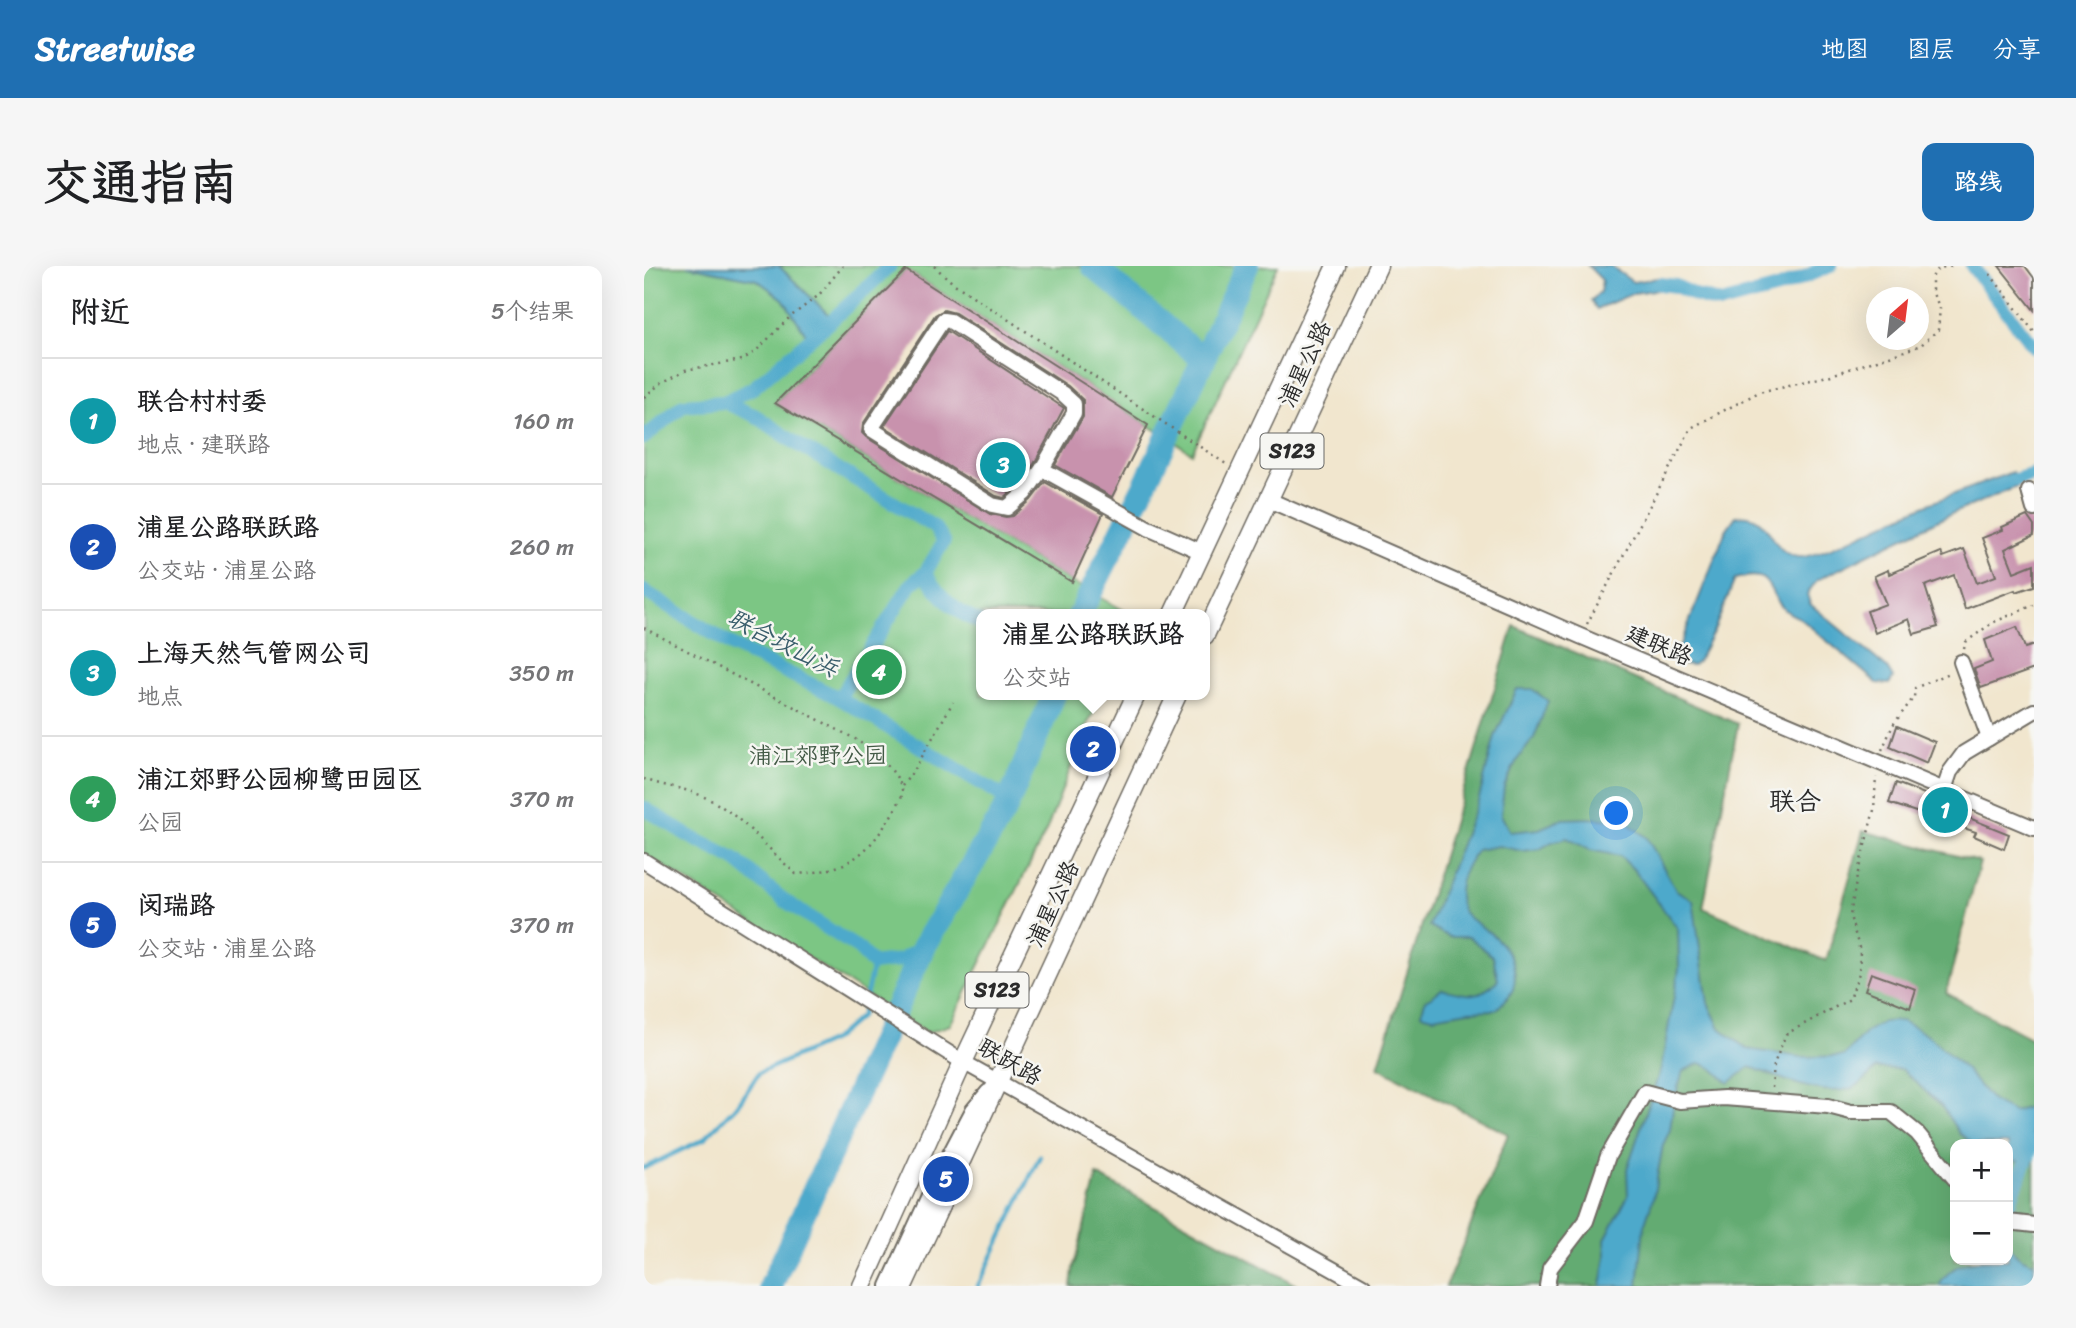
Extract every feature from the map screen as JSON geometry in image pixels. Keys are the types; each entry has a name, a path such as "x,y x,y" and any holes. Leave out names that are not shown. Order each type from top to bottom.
{"main road":[{"name":"浦星公路","path":"1175,609 1336,266"},
{"name":"浦星公路","path":"1210,624 1378,266"},
{"name":"浦星公路","path":"862,1286 963,1062 1134,700"},
{"name":"浦星公路","path":"903,1286 1175,700"}],"street":[{"path":"943,320 950,321 1063,394 1074,404 1074,413 1042,469 1025,493 1007,508 992,505 871,429 943,320"},
{"path":"1042,469 1148,528 1202,552"},
{"path":"2028,491 2034,509"},
{"name":"建联路","path":"1269,500 1580,636 2034,828"},
{"path":"1961,662 1989,738"},
{"path":"1944,790 1950,772 1964,753 2034,711"},
{"name":"联跃路","path":"644,860 963,1062 1363,1286"},
{"path":"888,1286 939,1175 973,1110 998,1082"},
{"path":"1547,1286 1550,1268 1586,1221 1608,1156 1646,1092 1681,1101 1724,1098 1828,1106 1851,1112 1891,1112 1917,1133 1950,1173"}],"path":[{"path":"644,397 685,370 742,360 757,351 790,317 818,296 843,266"},
{"path":"934,266 953,282 1187,440 1239,472"},
{"path":"1580,636 1691,428 1759,392 1828,376 1921,345 1938,330 1940,308 1932,292 1932,276 1939,268 1954,266"},
{"path":"1990,274 2034,332"},
{"path":"1771,1102 1774,1064 1786,1034 1850,999 1859,973 1860,951 1850,916 1874,810 1877,762 1893,725 1914,697 1914,688 1958,669 1966,642 1992,623 2034,605"},
{"path":"644,628 857,740 884,762 902,787 902,797 881,834 861,855 822,873 796,874 723,807 697,793 657,785 644,779"},
{"path":"902,787 934,738 953,702"}],"green space":[{"name":"浦江郊野公园","path":"644,266 1278,266 1192,453 906,270 775,403 1121,609 976,609 976,700 1100,700 1088,723 1046,831 950,1025 927,1033 644,854"},
{"path":"1514,626 1738,724 1703,908 1826,961 1863,831 1980,862 1946,993 2034,1040 2034,1286 1446,1286 1508,1134 1378,1067"},
{"path":"1097,1175 1298,1286 1071,1286"}],"water":[{"path":"687,266 779,266 833,319 809,339 783,299 757,280"},
{"path":"1588,266 1610,266 1633,282 1658,278 1661,289 1634,293 1597,309 1591,301 1600,292 1602,280"},
{"path":"2012,472 2019,486 1951,514 1817,580 1807,594 1810,604 1887,668 1893,678 1889,684 1877,683 1800,618 1785,610 1767,583 1757,576 1735,579 1698,661 1692,665 1682,664 1678,656 1679,648 1726,530 1736,516 1748,516 1758,520 1788,554 1807,556"},
{"path":"1517,689 1532,689 1548,701 1534,738 1517,760 1504,787 1501,815 1510,832 1539,829 1562,819 1588,818 1625,821 1647,838 1676,890 1693,900 1708,1003 1720,1028 1747,1049 1801,1057 1844,1056 1867,1031 1883,1022 1902,1021 1928,1035 1966,1070 1993,1102 2014,1112 2034,1105 2034,1124 2026,1162 2013,1161 2013,1139 1967,1139 1959,1133 1942,1107 1902,1069 1876,1068 1860,1084 1835,1091 1790,1082 1750,1067 1729,1083 1712,1068 1700,1063 1683,1071 1674,1101 1670,1130 1663,1145 1653,1199 1644,1226 1638,1286 1601,1286 1606,1256 1605,1239 1628,1196 1627,1169 1661,1068 1679,969 1678,929 1634,870 1620,856 1590,850 1567,838 1540,849 1522,851 1499,846 1477,850 1465,869 1460,884 1461,907 1469,918 1495,937 1506,950 1515,973 1513,989 1496,1010 1433,1017 1421,1014 1425,1001 1442,989 1472,994 1485,991 1498,980 1493,957 1469,937 1449,937 1429,926 1479,798 1495,736"},
{"path":"2013,1250 2025,1260 2034,1263 2034,1286 1939,1286 1952,1270 1960,1265 2013,1265"}],"building":[{"path":"1999,266 2025,266 2034,278 2034,310"},
{"path":"906,270 1148,425 1112,497 1055,465 1083,417 1083,400 1068,386 955,313 944,310 935,315 863,424 862,433 866,437 990,514 1013,516 1031,500 1045,482 1103,514 1072,582 775,403"},
{"path":"947,331 1064,408 1034,464 1018,486 1004,498 996,496 884,426"},
{"path":"2027,516 2034,526 2034,535 2005,549 2014,572 2034,564 2034,586 2016,592 2015,590 1965,609 1954,575 1925,586 1938,627 1914,634 1909,619 1875,633 1867,611 1886,604 1874,576 1888,570 1889,574 1941,552 1943,557 1964,549 1977,583 1996,576 1982,538"},
{"path":"2017,627 2025,648 2034,645 2034,669 1981,688 1974,669 1992,662 1985,640"},
{"path":"1897,726 1935,742 1927,763 1890,747"},
{"path":"1896,783 1966,810 1964,816 2009,834 2004,849 1974,836 1976,832 1889,803"},
{"path":"1871,973 1916,989 1910,1008 1865,990"}],"waterway":[{"path":"644,438 683,405 724,402 753,388 890,266"},
{"path":"1093,266 1204,360"},
{"path":"1082,609 1144,486 1247,266"},
{"path":"1660,284 1676,286 1721,303 1778,288 1830,266"},
{"path":"1972,266 2034,347"},
{"path":"724,402 756,416 934,527 944,541 925,573 949,602 976,620"},
{"path":"2015,480 2034,474"},
{"path":"839,698 911,584 925,573"},
{"name":"联合坟山浜","path":"644,591 733,646 839,698 1009,800"},
{"path":"771,1286 924,946 1006,808 1052,700"},
{"path":"644,808 689,836 734,859 785,901 859,949 873,964 901,960 924,946"},
{"path":"866,996 873,964"},
{"path":"644,1168 704,1139 739,1103 759,1073 833,1040 861,1016 864,1004"},
{"path":"2010,1202 2034,1141"},
{"path":"978,1286 1040,1156"}],"place":[{"name":"上海天然气管网公司","path":"1003,465"},
{"name":"浦江郊野公园柳鹭田园区","path":"879,672"},
{"name":"浦星公路联跃路","path":"1093,749"},
{"name":"联合村村委","path":"1945,810"},
{"name":"闵瑞路","path":"946,1179"}],"district":[{"name":"联合","path":"1795,801"}]}
